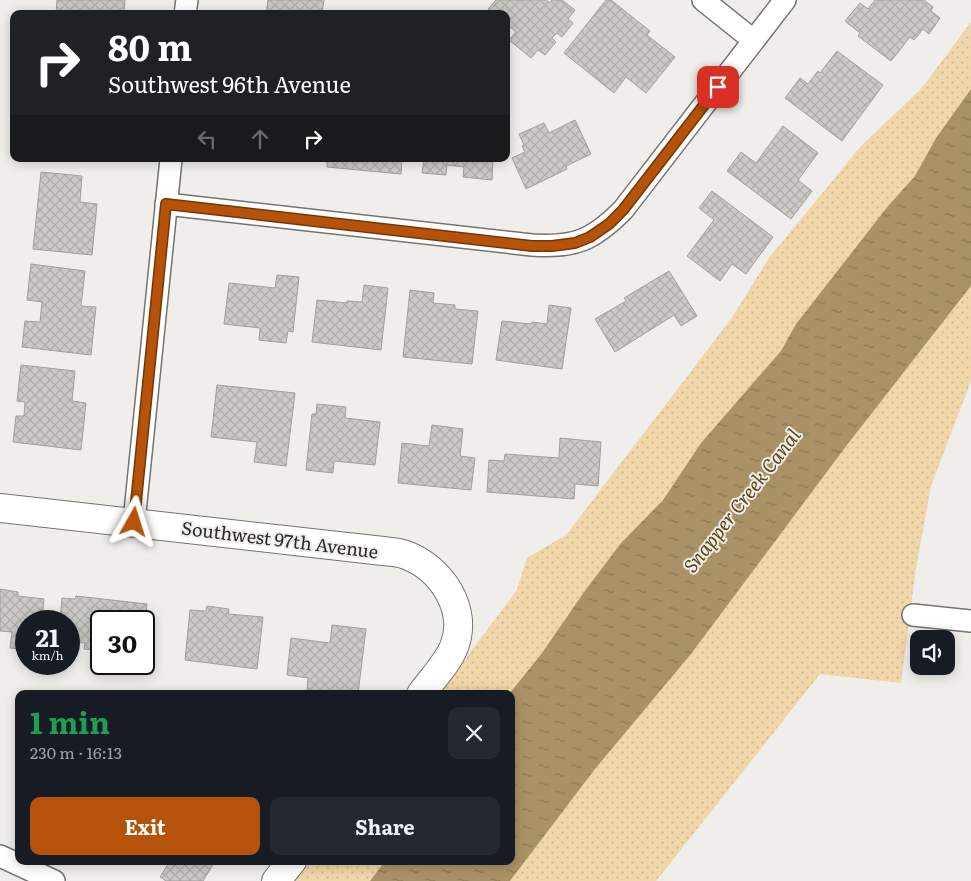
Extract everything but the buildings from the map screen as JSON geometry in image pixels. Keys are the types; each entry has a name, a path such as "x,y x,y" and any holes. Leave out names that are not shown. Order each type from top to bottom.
{"street":[{"path":"703,0 753,40"},
{"path":"166,204 532,246 575,243 599,231 623,210 785,0"},
{"path":"134,522 171,162"},
{"name":"Southwest 97th Avenue","path":"0,508 404,554 420,562 436,575 452,599 458,623 456,642 446,660 424,690"},
{"path":"913,615 971,621"},
{"path":"0,856 15,863"},
{"path":"19,865 54,881"},
{"path":"276,881 289,865"}],"shaded area":[{"path":"971,22 971,89 936,138 916,176 888,206 796,324 782,351 701,443 663,500 621,543 542,653 512,690 442,690 517,590 527,558 566,535 731,319 769,258 860,147 922,88"},
{"path":"971,286 971,381 931,486 916,568 901,683 820,674 656,881 510,881 595,769 691,654 847,445"},
{"path":"305,865 382,865 370,881 293,881"}],"water":[{"name":"Snapper Creek Canal","path":"971,89 971,286 847,445 691,654 595,769 510,881 370,881 382,865 515,865 515,690 512,690 542,653 621,543 663,500 701,443 781,351 796,324 888,206 915,176 936,138"}],"route":[{"path":"134,522 166,204 532,246 575,243 599,231 623,210 718,87"}]}
